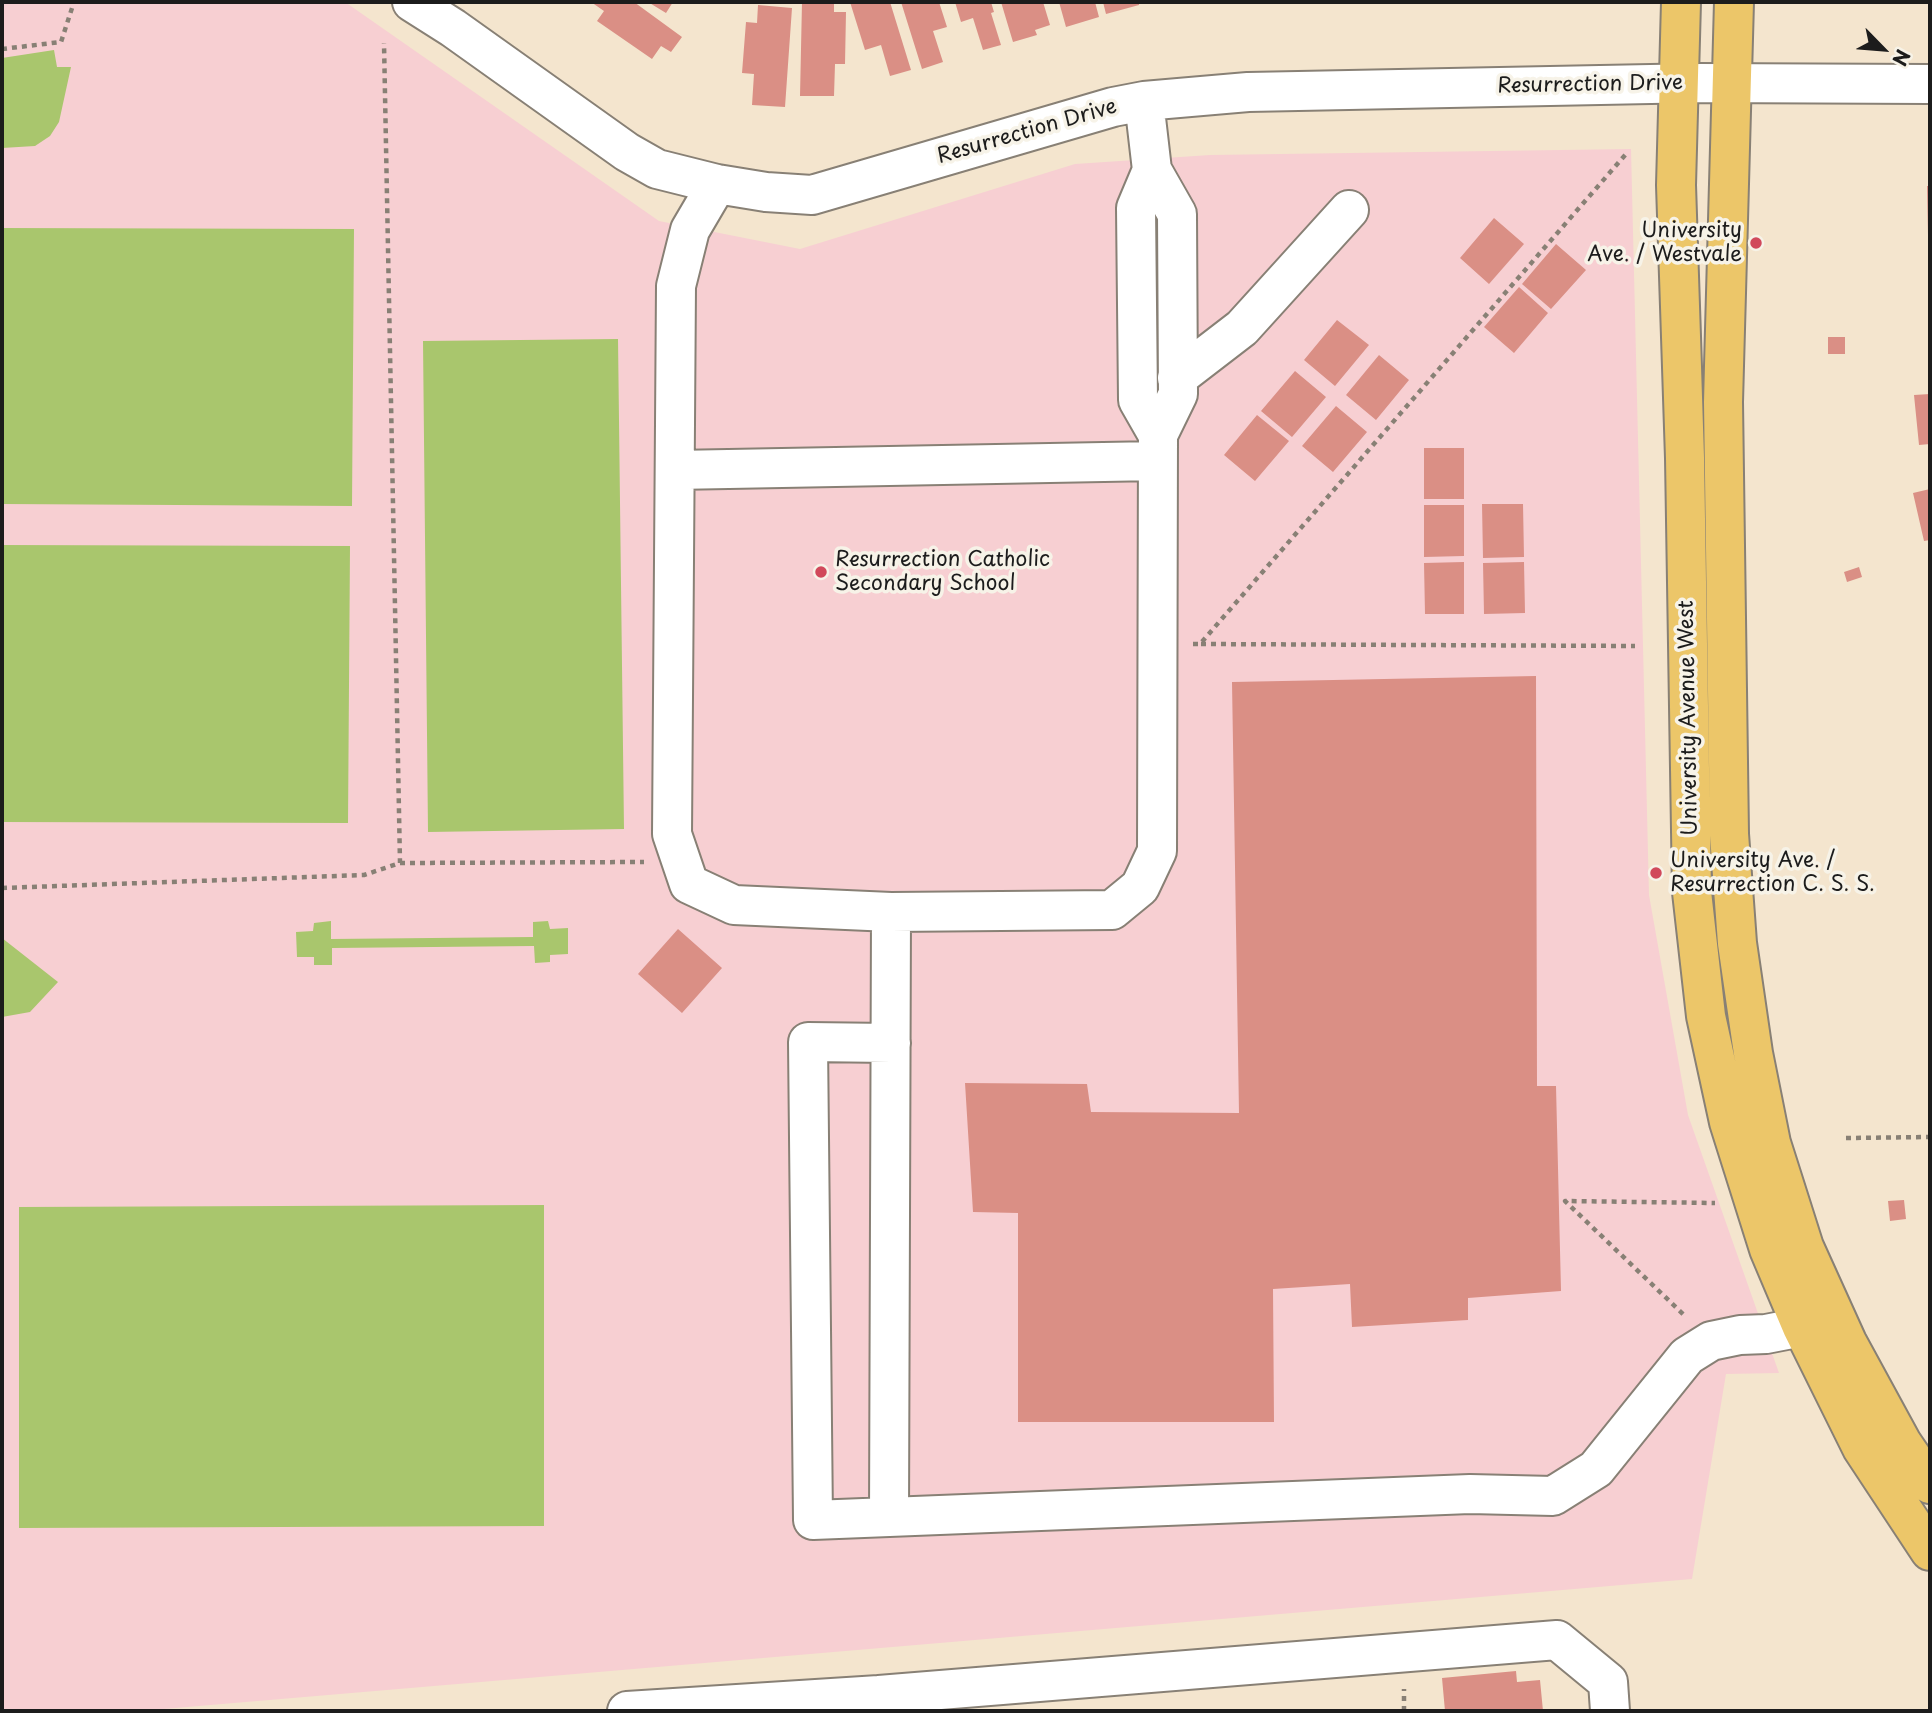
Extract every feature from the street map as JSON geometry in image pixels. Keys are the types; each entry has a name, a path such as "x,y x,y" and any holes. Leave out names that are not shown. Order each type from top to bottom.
{"main road":[{"name":"University Avenue West","path":"1681,2 1704,83 1723,402 1729,834 1737,943 1753,1053 1771,1143 1804,1247 1847,1342 1902,1443 1930,1484"},
{"name":"University Avenue West","path":"1734,2 1704,83 1676,184 1685,471 1692,892 1706,1016 1729,1122 1769,1249 1802,1327 1861,1448 1930,1551"}],"street":[{"name":"Resurrection Drive","path":"412,2 461,15 627,152 657,169 717,184 766,192 812,195 866,177 1113,107 1144,101 1248,92 1704,83 1930,84"},
{"path":"717,184 690,230 676,286 672,834 689,884 734,905 891,912 1112,911 1140,887 1157,851 1157,448 1178,394 1177,214 1152,170 1144,101"},
{"path":"1152,170 1136,208 1138,400 1157,448"},
{"path":"1177,378 1242,328 1349,210"},
{"path":"675,470 1157,448"},
{"path":"889,1517 891,912"},
{"path":"891,1043 808,1042 813,1520 1470,1494 1553,1496 1596,1469 1687,1356 1711,1341 1802,1327"},
{"path":"627,1711 880,1703 1557,1640 1608,1682 1610,1711"}],"path":[{"path":"2,49 61,42 74,2"},
{"path":"384,43 400,863"},
{"path":"1200,644 1626,155"},
{"path":"1157,647 1200,644 1634,646"},
{"path":"2,888 364,875 400,863 682,862"},
{"path":"1846,1138 1930,1137"},
{"path":"1711,1341 1565,1202 1716,1203"}],"shaded area":[{"name":"Resurrection Catholic Secondary School","path":"2,2 345,2 659,221 800,249 1075,164 1210,155 1631,149 1649,895 1688,1115 1779,1373 1726,1374 1692,1579 140,1711 2,1711"}],"green space":[{"path":"54,50 57,67 71,67 59,122 50,136 35,146 2,148 2,58"},
{"path":"2,228 354,229 352,506 2,504"},
{"path":"618,339 624,829 428,832 423,341"},
{"path":"2,545 350,546 348,823 2,822"},
{"path":"331,921 331,939 533,937 533,922 548,921 550,929 568,928 568,954 550,955 550,962 535,963 534,946 332,948 332,965 314,965 314,957 297,957 296,932 313,931 314,923"},
{"path":"2,938 58,982 30,1012 2,1017"},
{"path":"544,1205 544,1526 19,1528 19,1207"}],"building":[{"path":"591,2 634,2 682,37 671,52 661,46 652,59 597,21 604,11"},
{"path":"648,2 673,2 666,13"},
{"path":"802,2 834,2 834,12 846,12 845,64 835,64 834,96 800,96"},
{"path":"850,2 890,2 911,70 890,76 881,45 865,50"},
{"path":"901,2 939,2 947,27 933,31 943,62 922,69"},
{"path":"955,2 991,2 994,12 991,13 1001,45 983,50 973,18 961,22"},
{"path":"1001,2 1043,2 1050,25 1035,30 1037,35 1013,42"},
{"path":"1059,2 1095,2 1099,17 1066,27"},
{"path":"1103,2 1139,2 1139,5 1106,14"},
{"path":"758,5 792,8 785,107 752,105 754,74 742,73 746,22 757,23"},
{"path":"1927,186 1930,186 1930,235 1928,235"},
{"path":"1494,218 1524,244 1489,284 1460,258"},
{"path":"1556,244 1586,270 1551,309 1522,284"},
{"path":"1519,287 1548,313 1514,353 1484,327"},
{"path":"1337,320 1369,345 1335,386 1304,360"},
{"path":"1828,337 1845,337 1845,354 1828,354"},
{"path":"1379,355 1409,380 1376,420 1346,395"},
{"path":"1295,371 1326,397 1292,437 1261,411"},
{"path":"1930,394 1930,444 1919,445 1914,395"},
{"path":"1336,406 1367,432 1333,472 1302,446"},
{"path":"1257,415 1289,441 1255,481 1224,455"},
{"path":"1424,448 1464,448 1464,499 1424,499"},
{"path":"1930,489 1930,540 1924,541 1913,493"},
{"path":"1482,504 1523,504 1524,557 1483,558"},
{"path":"1424,505 1464,505 1464,556 1424,557"},
{"path":"1464,562 1464,614 1425,614 1424,563"},
{"path":"1524,562 1525,613 1484,614 1483,563"},
{"path":"1859,567 1862,577 1847,582 1844,572"},
{"path":"1536,676 1537,1086 1556,1086 1561,1291 1468,1298 1468,1320 1352,1327 1350,1284 1273,1289 1274,1422 1018,1422 1018,1213 973,1212 965,1083 1087,1084 1091,1112 1239,1113 1232,682"},
{"path":"678,929 722,968 682,1013 638,974"},
{"path":"1904,1200 1906,1219 1890,1221 1888,1201"},
{"path":"1516,1671 1517,1682 1540,1680 1543,1711 1445,1711 1442,1678"}],"place":[{"name":"University Ave. / Westvale","path":"1756,243"},
{"name":"Resurrection Catholic Secondary School","path":"821,572"},
{"name":"University Ave. / Resurrection C. S. S.","path":"1656,873"}]}
